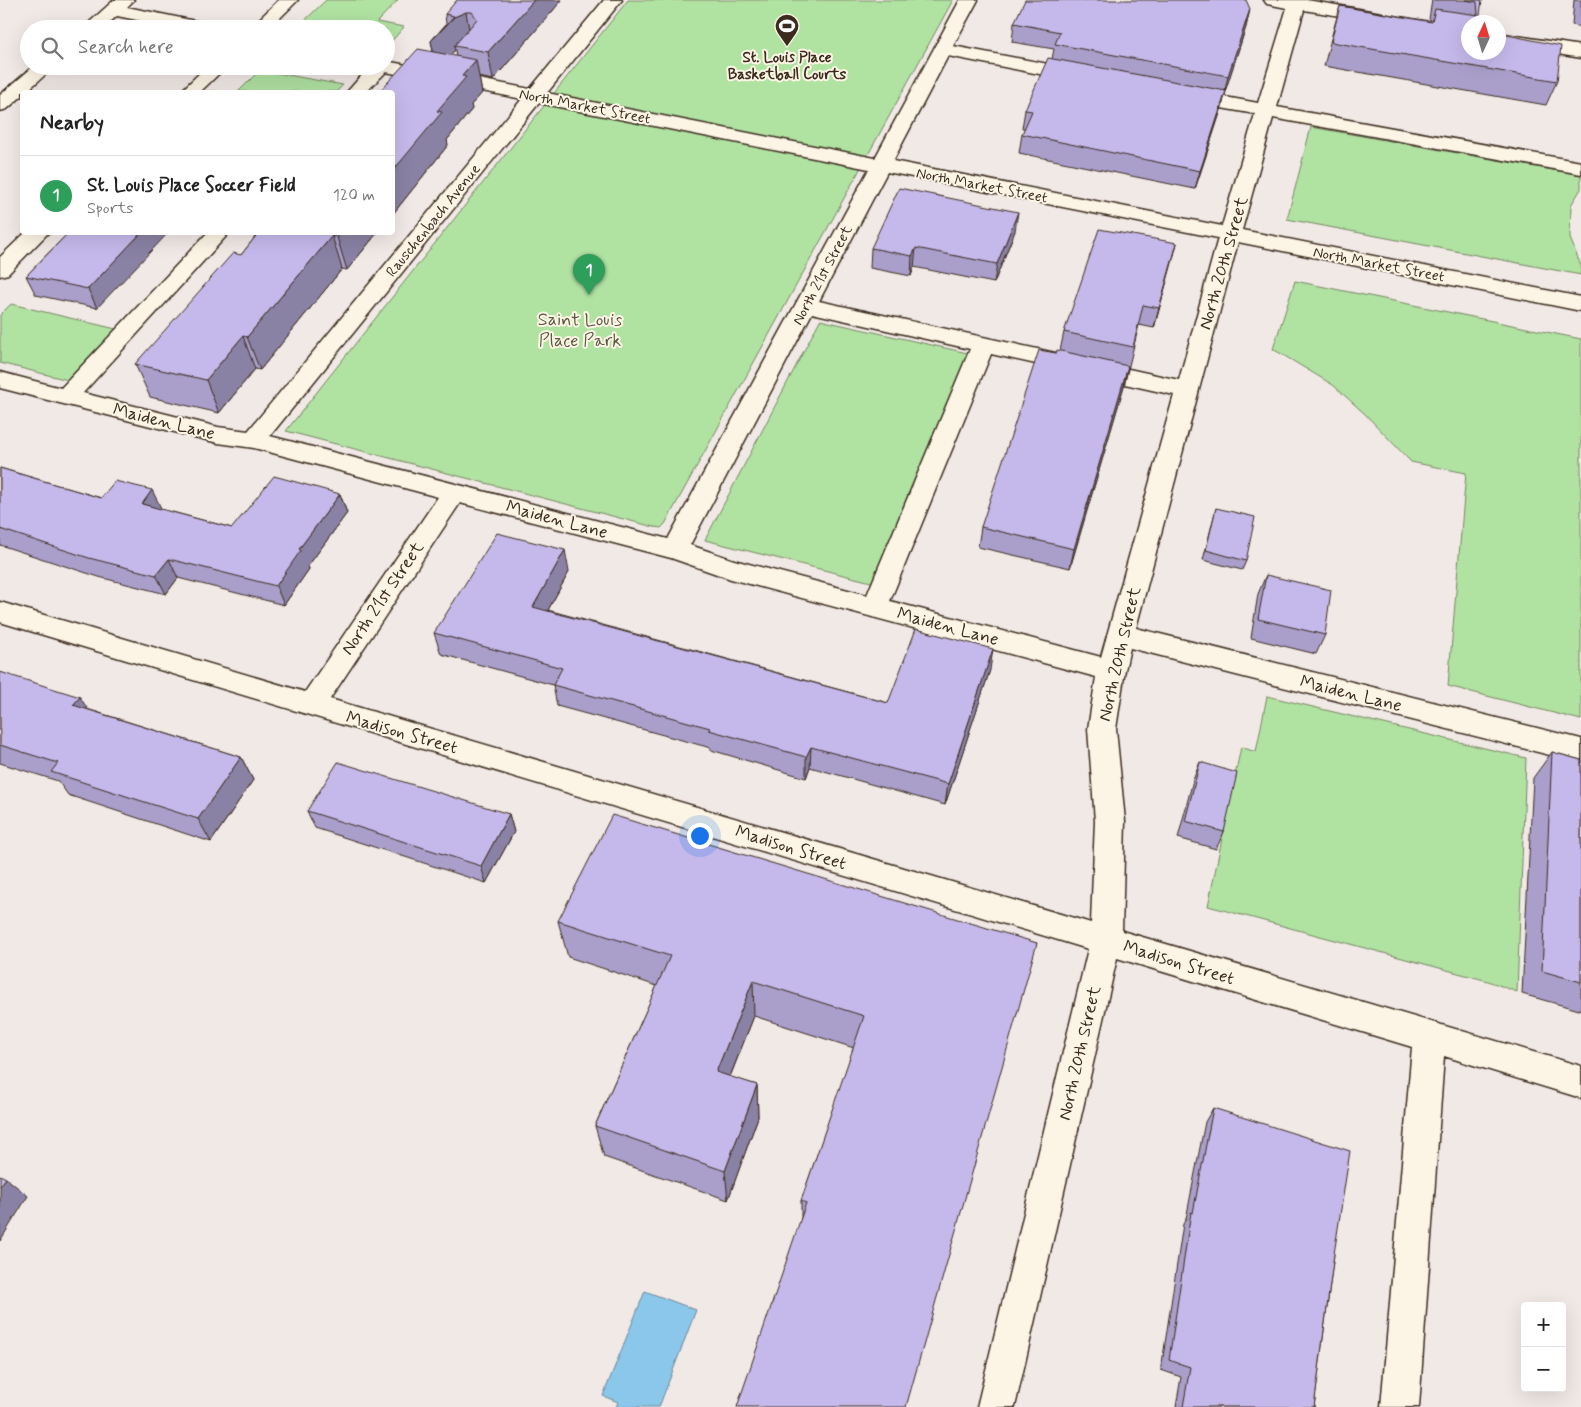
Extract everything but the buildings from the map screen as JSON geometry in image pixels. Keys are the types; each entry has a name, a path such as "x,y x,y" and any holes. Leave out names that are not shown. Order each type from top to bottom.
{"street":[{"path":"267,20 288,0"},
{"name":"Rauschenbach Avenue","path":"254,440 613,0"},
{"name":"North 21st Street","path":"675,550 969,0"},
{"path":"1290,1 1392,20"},
{"name":"North 20th Street","path":"996,1407 1106,940 1110,821 1102,729 1111,670 1230,234 1266,111 1290,1"},
{"path":"102,20 119,5 176,20"},
{"path":"1506,39 1581,52"},
{"path":"943,50 1094,78"},
{"path":"443,78 459,60"},
{"name":"North Market Street","path":"395,69 1581,304"},
{"path":"0,105 35,75"},
{"path":"191,90 208,75"},
{"path":"358,90 373,75"},
{"path":"1172,93 1581,168"},
{"path":"0,268 36,235"},
{"path":"66,397 217,235"},
{"path":"806,305 1187,390"},
{"path":"875,606 983,345"},
{"name":"Maiden Lane","path":"0,380 218,435 254,440 454,492 675,550 731,569 1111,670"},
{"name":"North 21st Street","path":"311,704 454,492"},
{"name":"Madison Street","path":"0,612 1581,1082"},
{"name":"Maiden Lane","path":"1121,634 1581,751"},
{"path":"1400,1407 1429,1037"}],"green space":[{"path":"326,0 398,0 379,20 305,20"},
{"name":"Saint Louis Place Park","path":"628,0 953,0 665,524 661,528 654,527 286,431"},
{"path":"395,25 404,27 395,37"},
{"path":"255,75 288,75 343,85 338,90 240,90"},
{"path":"1311,127 1581,175 1581,189 1571,205 1570,238 1581,266 1581,275 1287,219"},
{"path":"1295,281 1581,339 1581,720 1448,686 1466,473 1411,462 1365,414 1333,385 1273,349"},
{"path":"11,304 116,329 68,380 0,363 0,315"},
{"path":"820,320 972,354 875,583 705,540"},
{"path":"1267,696 1526,758 1517,992 1488,981 1208,906 1241,747 1256,752"}],"water":[{"path":"645,1291 696,1310 659,1407 616,1407 618,1402 603,1396"}],"place":[{"name":"St. Louis Place Basketball Courts","path":"787,47"},
{"name":"St. Louis Place Soccer Field","path":"589,295"}]}
